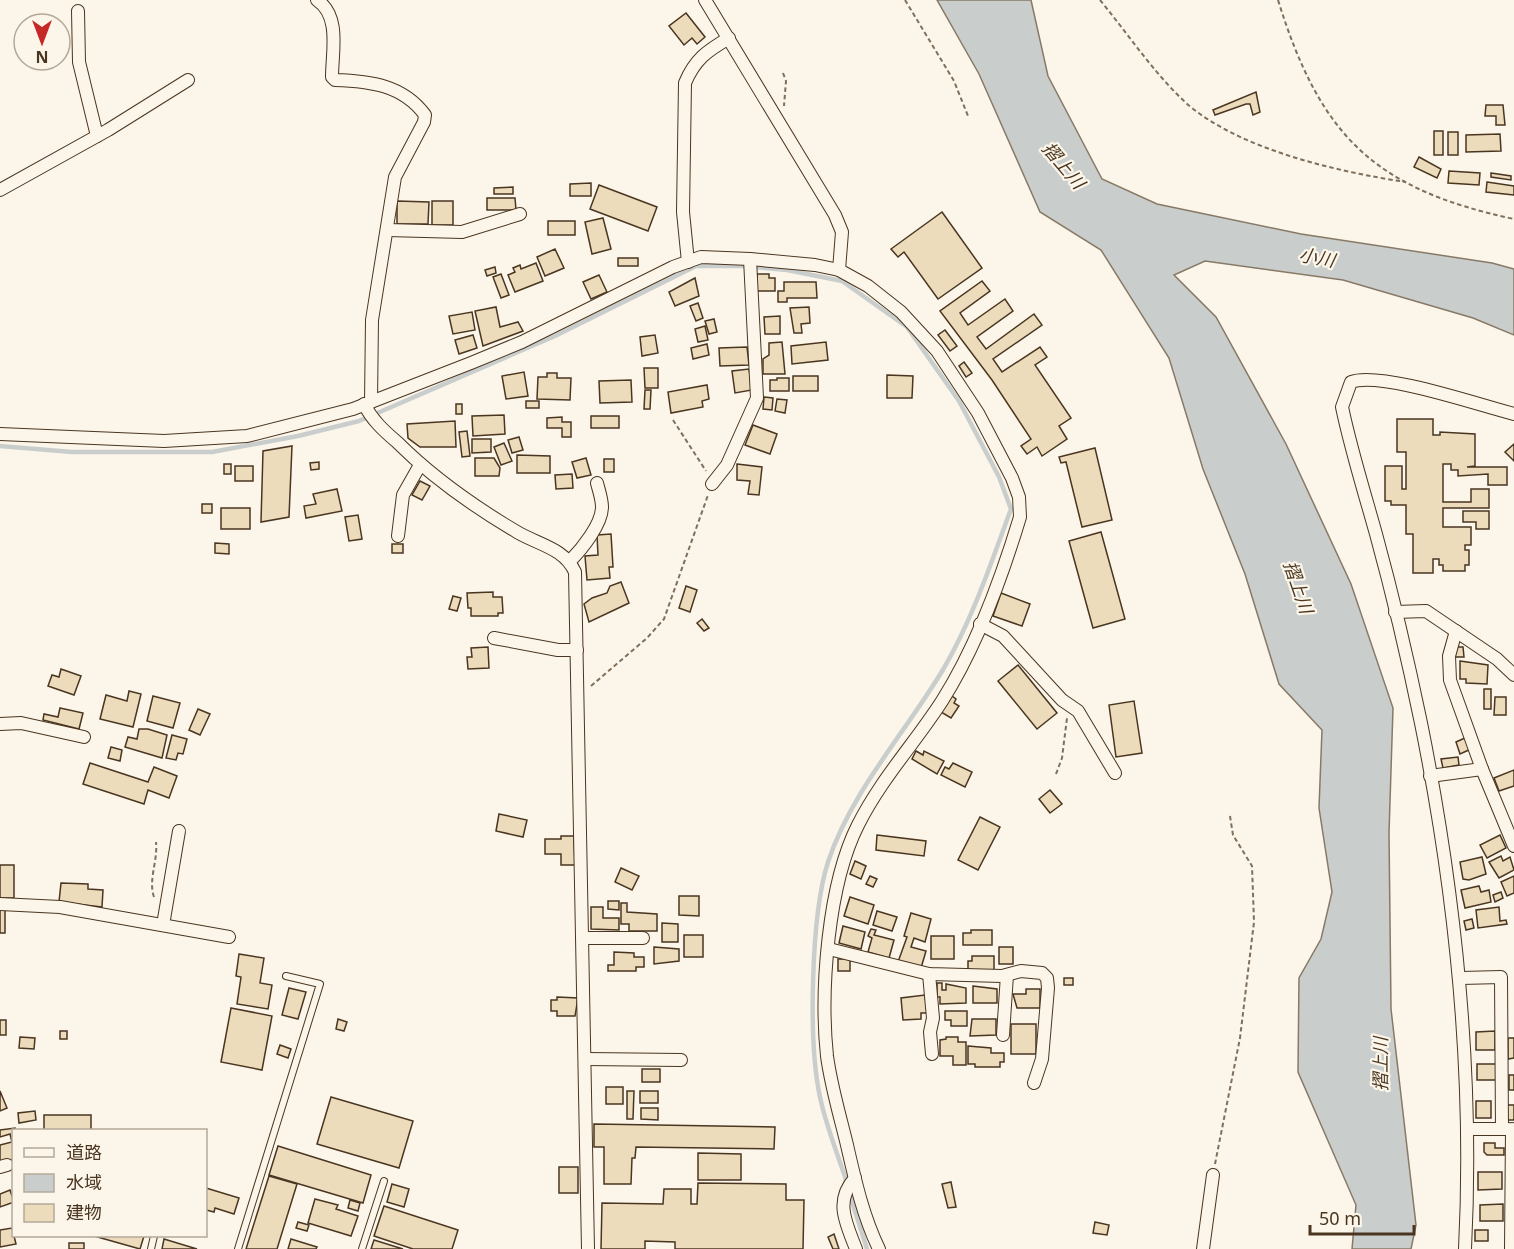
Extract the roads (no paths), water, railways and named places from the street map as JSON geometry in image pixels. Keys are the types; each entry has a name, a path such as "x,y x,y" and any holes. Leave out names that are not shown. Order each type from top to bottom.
{"street":[{"path":"317,0 330,12 333,22 332,76 335,80 375,82 419,107 425,115 424,122 395,177 372,320 367,405 377,424 420,465 483,512 531,540 564,554 575,572 584,938 588,1249"},
{"path":"705,0 835,216 842,232 839,270"},
{"path":"78,11 79,62 97,136"},
{"path":"688,262 683,212 685,82 692,66 701,54 729,38"},
{"path":"0,190 97,136 188,80"},
{"path":"387,230 462,232 520,214"},
{"path":"0,434 164,441 247,436 367,405 522,342 701,257 750,264 815,265 839,270 868,286 901,312 937,351 978,413 1012,478 1019,497 1020,518 964,663 941,702 891,770 857,827 834,894 826,1004 827,1057 850,1184 879,1249"},
{"path":"712,484 727,465 757,398 750,264"},
{"path":"1465,1249 1467,1129 1461,978 1447,868 1395,612 1344,414 1346,391 1351,382 1360,378 1393,383 1514,414"},
{"path":"398,536 403,495 420,465"},
{"path":"570,561 578,554 600,516 602,504 597,483"},
{"path":"1395,612 1426,611 1497,659 1514,675"},
{"path":"980,624 1003,636 1062,700 1078,711 1115,773"},
{"path":"1456,631 1449,656 1450,680 1482,769 1509,822 1514,846"},
{"path":"494,638 558,650 577,650"},
{"path":"0,724 21,723 84,737"},
{"path":"1430,776 1482,769"},
{"path":"164,925 179,831"},
{"path":"0,904 60,907 228,937"},
{"path":"584,938 643,938"},
{"path":"829,949 929,975 1007,975 1037,971 1042,973 1048,982 1042,1059 1034,1083"},
{"path":"929,975 933,1018 930,1032 932,1054"},
{"path":"1003,1035 1007,975"},
{"path":"1461,978 1501,977 1509,1129 1511,1249"},
{"path":"585,1059 681,1060"},
{"path":"1467,1129 1509,1129"},
{"path":"1203,1249 1213,1174"},
{"path":"850,1184 845,1217 856,1249"}],"lane":[{"path":"238,1249 320,984 286,976"},
{"path":"362,1249 384,1181"}],"water":[{"path":"937,0 1031,0 1048,76 1102,179 1157,204 1301,234 1492,263 1514,269 1514,335 1473,318 1343,280 1205,261 1174,275 1216,317 1286,444 1351,584 1393,708 1389,833 1391,1009 1416,1225 1411,1249 1352,1249 1356,1205 1298,1072 1299,978 1321,939 1332,892 1319,808 1322,730 1279,684 1245,574 1203,469 1169,358 1101,250 1040,212 979,74"}],"waterway":[{"path":"0,446 72,452 212,452 298,436 359,421 555,336 696,266 743,266 787,270 842,281 907,327 959,401 999,477 1011,509 964,630 929,692 851,810 838,836 822,885 813,979 816,1073 829,1130 847,1183"},
{"path":"849,1192 867,1249"}],"water label":[{"name":"摺上川","path":"1064,165"},
{"name":"小川","path":"1317,257"},
{"name":"摺上川","path":"1299,587"},
{"name":"摺上川","path":"1380,1064"}]}
